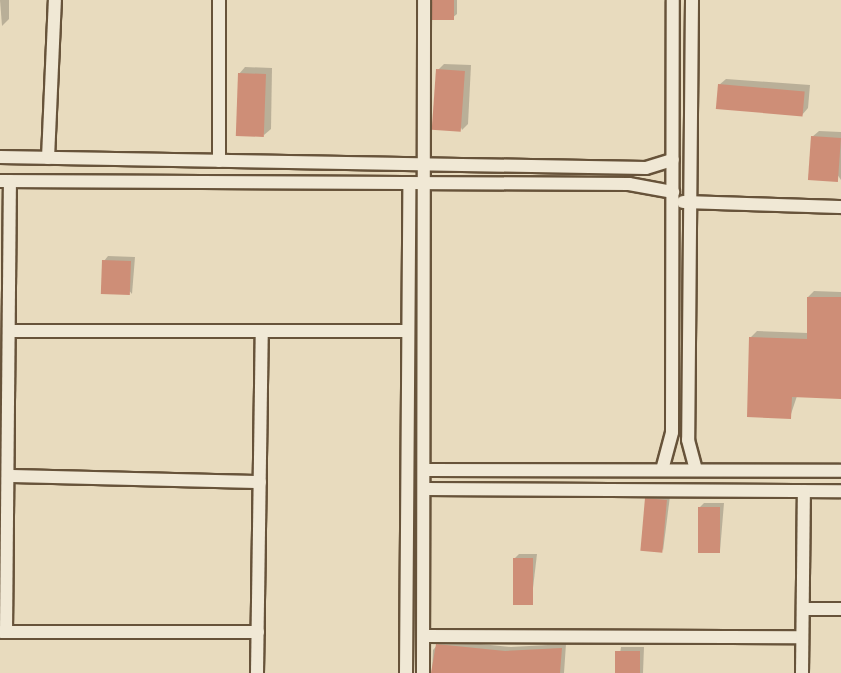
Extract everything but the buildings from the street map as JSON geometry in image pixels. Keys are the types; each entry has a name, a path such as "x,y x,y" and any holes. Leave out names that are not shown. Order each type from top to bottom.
{"lane":[{"path":"48,158 55,0"},
{"path":"219,0 219,161"},
{"path":"423,673 424,0"},
{"path":"662,470 672,432 673,0"},
{"path":"692,0 688,440 696,470"},
{"path":"0,157 646,168 673,160"},
{"path":"286,182 287,162"},
{"path":"258,632 3,632 8,476 9,331 5,181 629,184 690,203 841,207"},
{"path":"406,673 409,183"},
{"path":"9,331 408,331"},
{"path":"257,673 262,331"},
{"path":"425,470 841,471"},
{"path":"8,476 260,482"},
{"path":"425,489 841,491"},
{"path":"802,673 804,491"},
{"path":"803,609 841,609"},
{"path":"424,636 802,637"}]}
